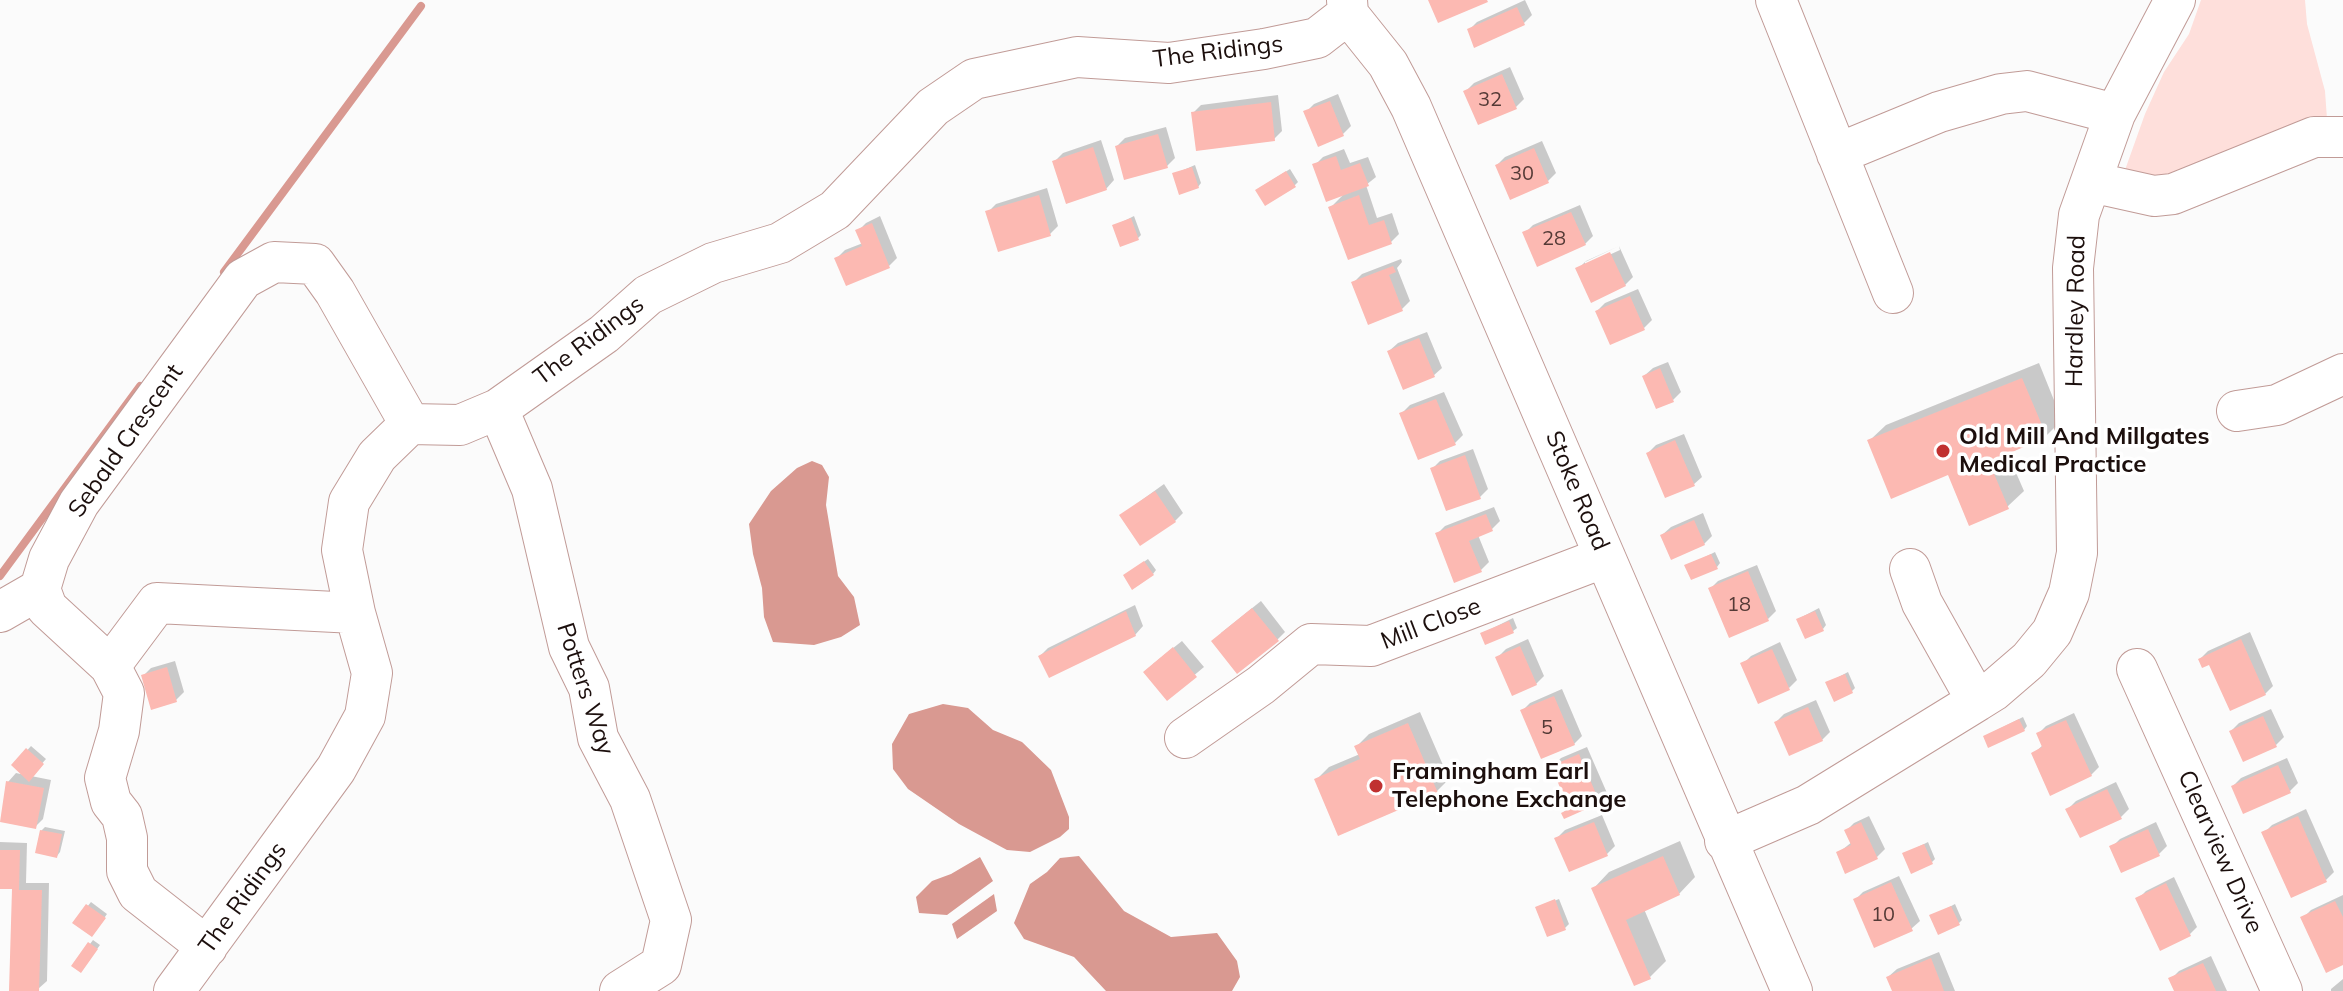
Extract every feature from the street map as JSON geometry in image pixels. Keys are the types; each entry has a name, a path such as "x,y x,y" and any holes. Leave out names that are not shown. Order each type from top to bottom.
{"street":[{"path":"1776,0 1893,293"},
{"name":"Hardley Road","path":"1725,841 1808,805 1993,691 2029,660 2052,632 2069,593 2077,553 2073,268 2079,215 2115,114 2175,0"},
{"name":"The Ridings","path":"174,991 336,769 365,716 372,673 342,550 349,502 377,456 410,424 460,425 498,409 604,334 648,295 713,263 780,243 835,210 933,107 974,79 1077,57 1169,63 1264,49 1317,38 1347,7"},
{"name":"Stoke Road","path":"1347,7 1388,64 1411,107 1792,991"},
{"path":"1837,154 1939,112 2001,94 2039,93 2115,114"},
{"path":"2091,182 2154,196 2173,194 2314,137 2343,137"},
{"name":"Sebald Crescent","path":"40,589 49,559 79,503 243,279 274,262 315,264 335,292 410,424"},
{"path":"2237,411 2277,405 2343,374"},
{"name":"Potters Way","path":"498,409 532,489 569,647 589,688 598,738 630,799 671,920 661,965 620,991"},
{"name":"Mill Close","path":"1185,738 1261,685 1311,644 1371,646 1605,557"},
{"path":"1910,569 1922,603 1977,701"},
{"path":"0,612 40,589 47,608 110,666 124,693 119,731 105,778 111,802 122,816 127,838 127,871 138,893 207,947"},
{"path":"110,666 157,603 355,613"},
{"name":"Clearview Drive","path":"2137,669 2282,991"}],"shaded area":[{"path":"2201,0 2305,0 2307,24 2325,91 2327,119 2200,174 2131,182 2125,170 2145,114 2164,72 2189,34"},
{"path":"812,461 822,465 829,477 826,505 838,576 854,597 860,625 841,637 814,645 773,642 764,617 762,588 749,524 771,491 797,468"},
{"path":"943,704 968,708 993,730 1022,742 1051,770 1069,817 1069,829 1030,852 1007,850 959,824 908,789 893,769 892,744 909,714"},
{"path":"1079,856 1124,911 1171,937 1217,933 1237,961 1240,977 1232,991 1106,991 1074,957 1024,939 1014,923 1030,884 1060,858"},
{"path":"980,857 993,881 947,915 919,913 916,897 932,881"},
{"path":"994,894 997,911 957,939 952,924"}],"building":[{"path":"1428,0 1487,0 1488,2 1438,23"},
{"path":"1517,7 1525,25 1474,48 1467,29"},
{"path":"1502,74 1517,109 1478,125 1463,91"},
{"path":"1330,101 1344,136 1318,147 1303,111"},
{"path":"1271,102 1275,141 1196,151 1191,112"},
{"path":"1158,134 1168,168 1124,180 1115,146"},
{"path":"1093,147 1107,190 1066,204 1052,161"},
{"path":"1534,148 1549,183 1510,200 1495,165"},
{"path":"1336,156 1341,170 1360,163 1369,186 1326,202 1312,164"},
{"path":"1192,167 1199,188 1179,195 1172,173"},
{"path":"1286,171 1296,187 1265,206 1255,190"},
{"path":"1039,195 1051,236 998,252 985,211"},
{"path":"1359,195 1369,225 1384,220 1392,244 1348,260 1328,207"},
{"path":"1571,212 1586,245 1537,267 1522,232"},
{"path":"1131,218 1139,240 1120,247 1112,225"},
{"path":"872,223 890,268 846,286 834,258 862,246 855,230"},
{"path":"1610,252 1626,286 1591,303 1575,268"},
{"path":"1393,266 1396,272 1389,275 1403,311 1368,325 1351,282"},
{"path":"1630,296 1645,330 1610,345 1595,311"},
{"path":"1419,338 1435,377 1403,390 1387,351"},
{"path":"1660,368 1674,402 1656,409 1642,376"},
{"name":"Old Mill And Millgates Medical Practice","path":"2022,378 2047,437 1989,462 2009,509 1969,526 1948,475 1891,499 1867,440"},
{"path":"1436,399 1456,445 1418,460 1399,413"},
{"path":"1675,440 1695,486 1665,498 1646,453"},
{"path":"1465,455 1481,499 1446,511 1430,468"},
{"path":"1155,491 1176,522 1140,546 1119,515"},
{"path":"1486,514 1493,531 1469,541 1482,572 1454,583 1435,533"},
{"path":"1694,520 1705,545 1671,560 1660,535"},
{"path":"1711,554 1718,569 1691,580 1684,565"},
{"path":"1144,561 1154,575 1132,590 1123,575"},
{"path":"1748,571 1769,621 1729,638 1708,588"},
{"path":"1252,608 1279,641 1237,674 1211,641"},
{"path":"1126,611 1136,636 1049,678 1038,656"},
{"path":"1815,611 1824,631 1805,639 1796,619"},
{"path":"1509,621 1514,633 1485,645 1480,633"},
{"path":"2241,639 2266,695 2230,711 2209,665 2202,668 2198,659"},
{"path":"1520,646 1537,685 1512,696 1495,657"},
{"path":"1173,647 1197,677 1167,701 1143,672"},
{"path":"1772,649 1790,690 1758,704 1740,663"},
{"path":"167,667 177,702 151,710 141,675"},
{"path":"1845,674 1853,693 1834,702 1825,682"},
{"path":"1554,696 1575,745 1541,759 1520,710"},
{"path":"1808,707 1823,741 1789,756 1774,722"},
{"path":"2263,716 2277,747 2243,762 2229,731"},
{"path":"2019,719 2025,731 1988,748 1983,736"},
{"path":"2066,720 2092,776 2050,796 2031,753 2042,747 2036,733"},
{"name":"Framingham Earl Telephone Exchange","path":"1408,723 1438,793 1338,836 1314,779 1360,759 1354,746"},
{"path":"26,748 44,764 29,782 11,765"},
{"path":"1579,754 1600,803 1564,819 1561,813 1569,809 1551,766"},
{"path":"2278,765 2291,793 2243,814 2231,786"},
{"path":"6,781 44,788 36,829 0,822"},
{"path":"2107,789 2122,819 2080,838 2065,809"},
{"path":"2298,816 2327,882 2291,898 2261,832"},
{"path":"1594,822 1608,856 1569,872 1554,838"},
{"path":"1861,822 1878,859 1845,874 1836,852 1851,845 1844,830"},
{"path":"2148,829 2160,856 2121,873 2109,846"},
{"path":"40,830 62,834 57,858 35,853"},
{"path":"1924,844 1933,864 1911,874 1902,853"},
{"path":"0,850 20,850 19,890 42,890 39,991 9,991 12,889 0,889"},
{"path":"1663,856 1680,895 1626,920 1651,979 1634,986 1591,888"},
{"path":"1891,882 1913,931 1874,948 1853,899"},
{"path":"2166,883 2191,936 2160,951 2135,898"},
{"path":"1555,899 1566,930 1547,937 1535,907"},
{"path":"2335,901 2343,917 2343,965 2326,973 2300,917"},
{"path":"86,904 106,918 92,937 72,923"},
{"path":"1951,906 1960,925 1938,935 1929,915"},
{"path":"88,942 98,949 81,973 71,966"},
{"path":"1931,958 1944,991 1892,991 1886,977"},
{"path":"2203,963 2216,991 2174,991 2168,978"}],"waterway":[{"path":"224,272 421,6"},
{"path":"0,576 140,386"}],"place":[{"name":"Old Mill And Millgates Medical Practice","path":"1943,451"},
{"name":"Framingham Earl Telephone Exchange","path":"1376,786"}]}
